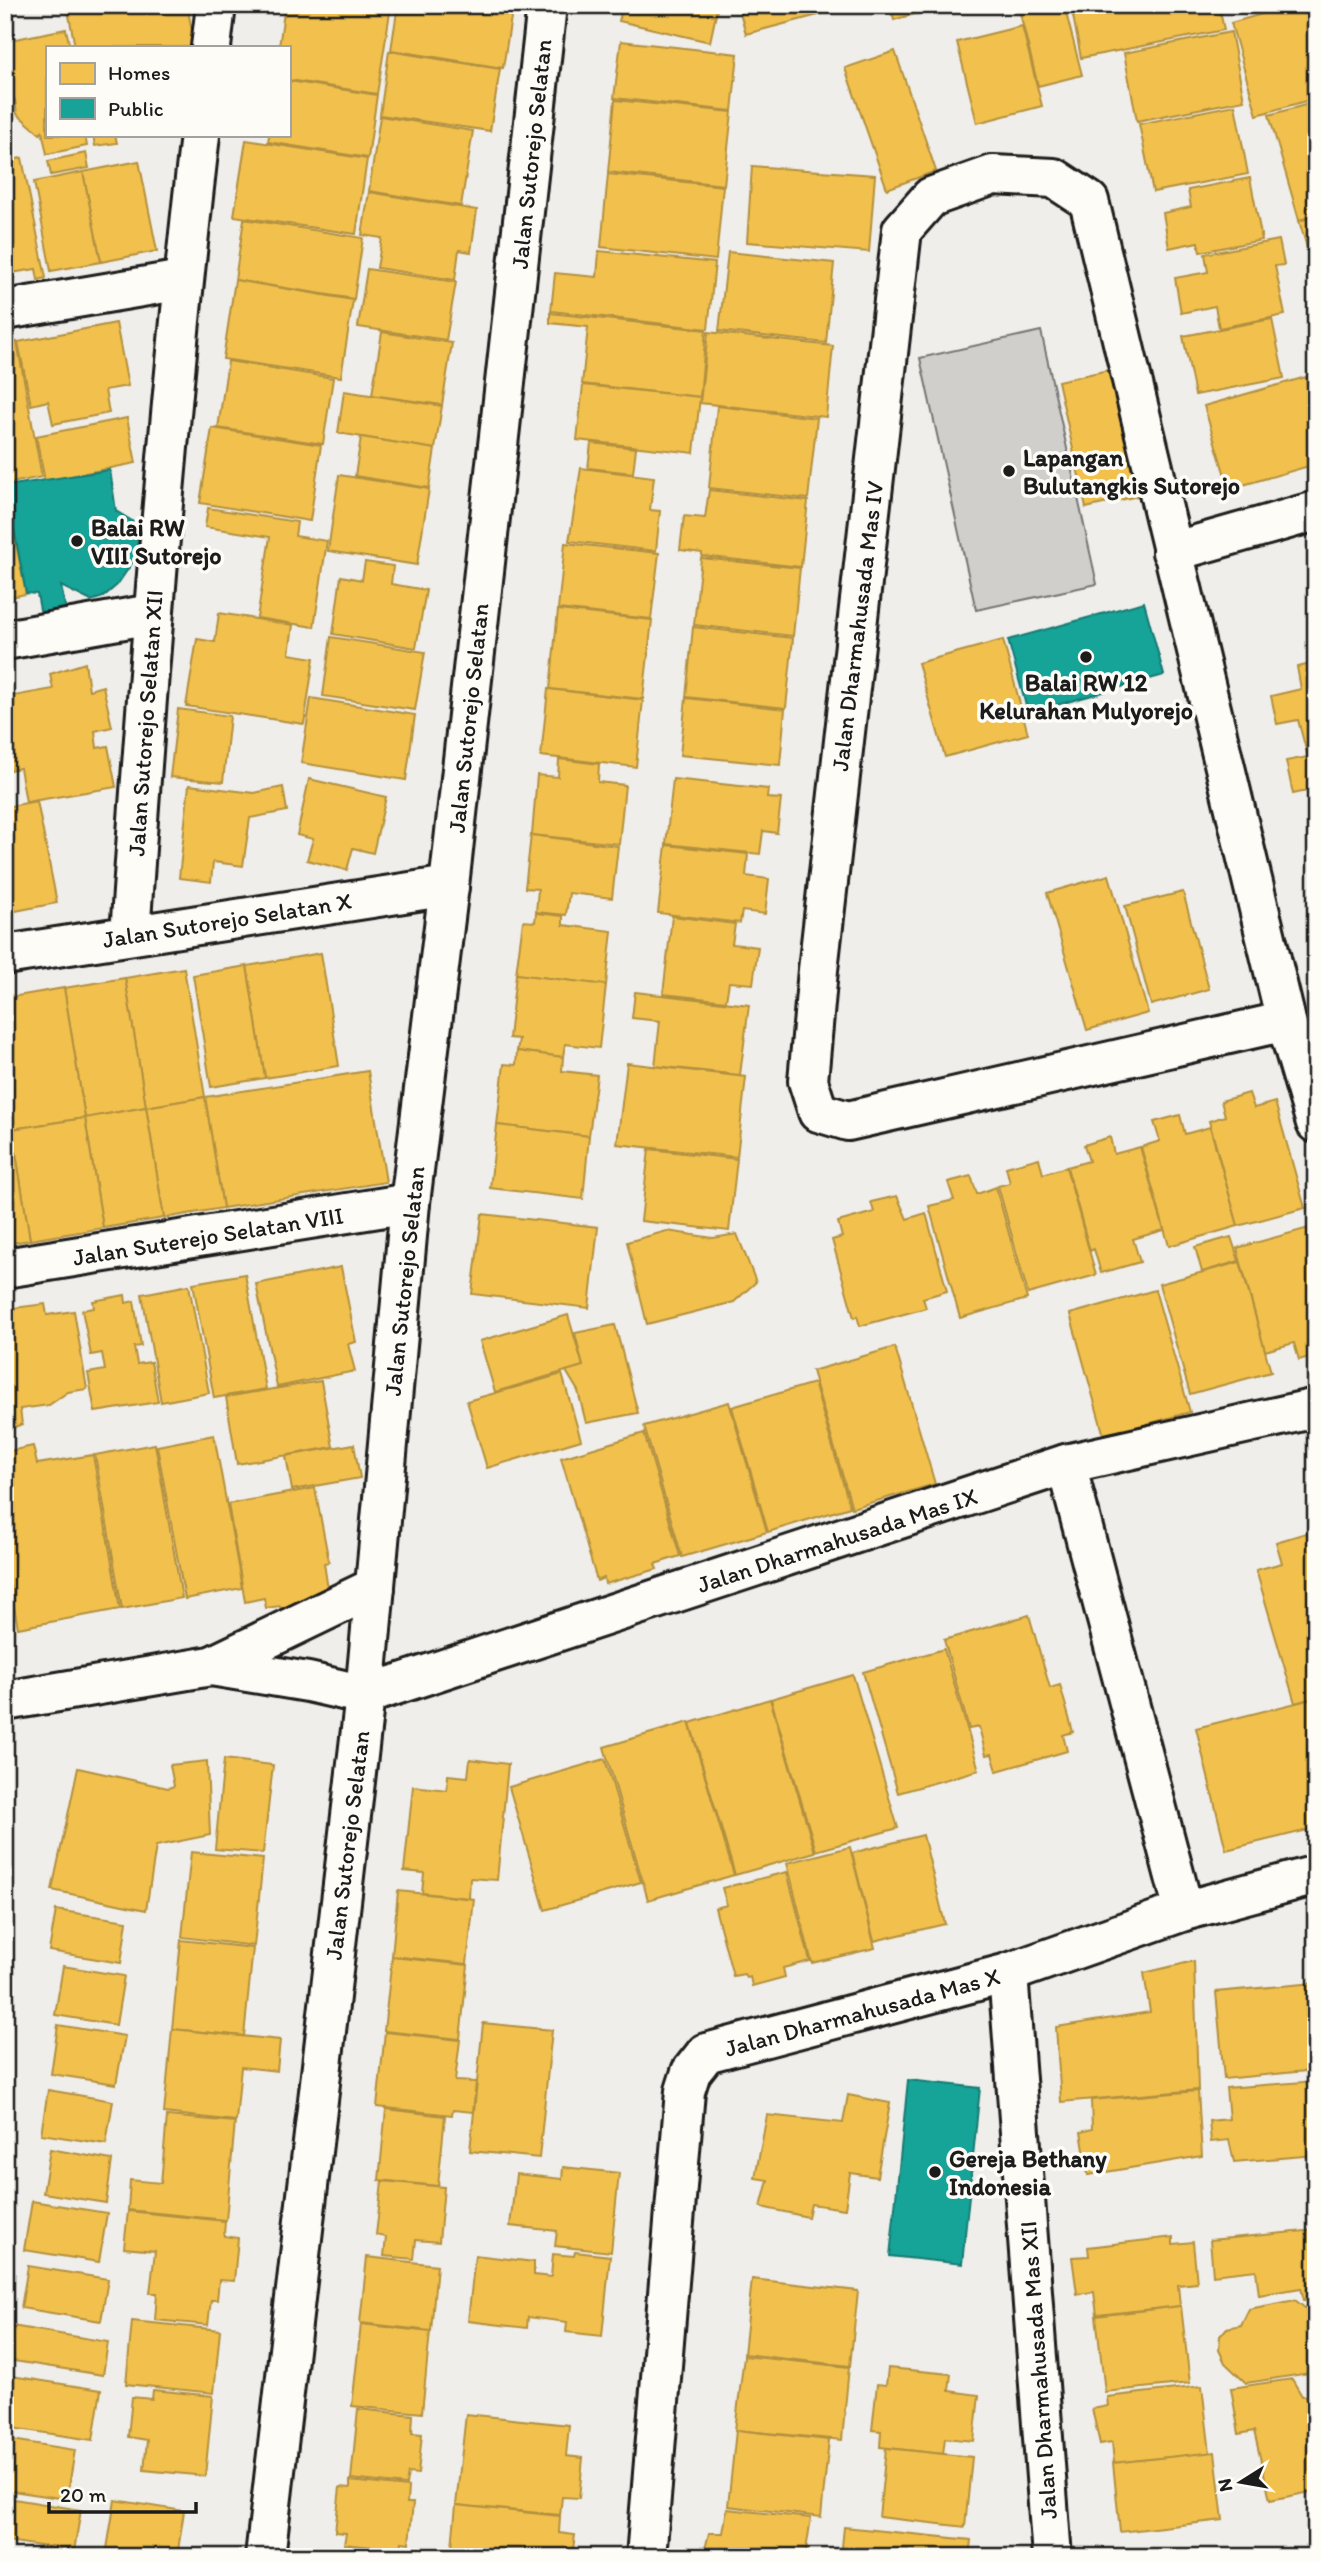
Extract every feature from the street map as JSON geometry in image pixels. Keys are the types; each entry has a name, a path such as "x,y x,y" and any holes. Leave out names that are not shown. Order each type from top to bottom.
{"street":[{"path":"211,46 216,5"},
{"name":"Jalan Sutorejo Selatan","path":"265,2557 365,1695 410,1203 449,886 547,5"},
{"name":"Jalan Sutorejo Selatan XII","path":"130,935 152,614 183,280 200,136"},
{"name":"Jalan Dharmahusada Mas IV","path":"1286,1021 848,1121 818,1112 808,1081 902,230 931,197 993,175 1054,178 1089,201 1286,1021 1316,1123"},
{"path":"5,310 183,280"},
{"path":"1172,551 1316,511"},
{"path":"5,640 152,614"},
{"name":"Jalan Sutorejo Selatan X","path":"5,955 449,886"},
{"name":"Jalan Suterejo Selatan VIII","path":"5,1268 410,1203"},
{"name":"Jalan Dharmahusada Mas IX","path":"365,1695 1066,1464 1316,1408"},
{"path":"1066,1464 1184,1911"},
{"path":"5,1701 211,1666 375,1587"},
{"path":"211,1666 308,1682 365,1695"},
{"name":"Jalan Dharmahusada Mas X","path":"646,2557 685,2091 691,2072 706,2053 1008,1973 1184,1911 1316,1875"},
{"name":"Jalan Dharmahusada Mas XII","path":"1008,1973 1052,2557"}],"shaded area":[{"name":"Lapangan Bulutangkis Sutorejo","path":"1041,331 1097,584 976,610 920,358"}],"building: Homes":[{"path":"94,5 187,5 195,46 75,46 68,10"},
{"path":"285,5 391,6 377,94 290,80 290,46 279,46"},
{"path":"398,5 513,5 503,68 391,50"},
{"path":"623,5 718,5 710,42 619,21"},
{"path":"738,5 820,5 822,14 746,34"},
{"path":"890,5 931,5 932,9 894,20"},
{"path":"1018,5 1064,5 1082,75 1038,86"},
{"path":"1071,5 1219,5 1224,30 1081,58"},
{"path":"1257,5 1288,5 1259,13"},
{"path":"1293,5 1316,5 1316,98 1257,115 1231,23"},
{"path":"1022,26 1042,106 977,123 957,42"},
{"path":"66,29 70,46 46,46 46,136 85,136 87,146 47,154 42,131 40,134 17,114 15,100 7,88 5,41"},
{"path":"1231,32 1244,100 1137,121 1124,53"},
{"path":"621,41 738,54 732,111 614,98"},
{"path":"389,51 500,69 490,131 380,115"},
{"path":"895,51 936,171 887,189 845,68"},
{"path":"290,81 377,95 368,158 268,142 269,136 290,136"},
{"path":"615,100 732,112 724,185 608,172"},
{"path":"1316,102 1316,215 1299,220 1269,115"},
{"path":"1235,105 1248,174 1153,192 1139,124"},
{"path":"380,116 473,131 461,206 369,191"},
{"path":"93,136 115,136 117,143 95,146"},
{"path":"246,140 367,159 356,234 234,216"},
{"path":"86,153 89,168 51,175 48,161"},
{"path":"22,158 46,278 38,280 36,269 5,274 5,161"},
{"path":"139,161 157,251 101,262 83,172"},
{"path":"752,166 875,175 869,252 747,242"},
{"path":"83,172 101,262 51,271 34,182"},
{"path":"608,174 723,186 716,260 601,247"},
{"path":"1250,178 1262,240 1200,252 1198,242 1169,248 1163,213 1191,207 1188,190"},
{"path":"369,192 477,210 471,252 459,250 455,280 377,268 382,238 362,235"},
{"path":"1316,216 1316,277 1299,221"},
{"path":"244,219 363,238 354,299 235,280"},
{"path":"1279,240 1284,265 1275,266 1285,315 1219,328 1215,306 1181,313 1175,278 1208,272 1205,254"},
{"path":"599,251 715,263 708,329 551,311 555,273 597,277"},
{"path":"728,252 834,263 826,343 719,331"},
{"path":"367,269 456,282 446,340 358,327"},
{"path":"235,280 353,300 341,377 223,359"},
{"path":"550,313 706,330 700,397 582,384 588,327 550,323"},
{"path":"1272,319 1284,378 1195,395 1183,336"},
{"path":"116,323 128,386 105,390 109,413 53,424 48,401 31,405 18,342"},
{"path":"382,332 452,343 442,405 372,395"},
{"path":"708,332 833,346 826,417 700,403"},
{"path":"17,342 42,477 5,484 5,344"},
{"path":"228,361 333,378 323,444 218,428"},
{"path":"1113,369 1142,495 1086,508 1058,381"},
{"path":"1306,377 1316,412 1316,464 1229,489 1204,406"},
{"path":"583,385 700,397 694,453 577,440"},
{"path":"344,391 442,406 435,449 338,433"},
{"path":"717,406 817,418 808,499 709,488"},
{"path":"127,418 136,463 45,481 36,436"},
{"path":"212,428 321,445 310,521 200,503"},
{"path":"361,437 435,449 429,488 355,476"},
{"path":"591,443 636,448 633,473 588,468"},
{"path":"581,468 654,477 650,510 660,511 656,551 569,541"},
{"path":"339,475 429,489 417,565 328,551"},
{"path":"5,488 26,594 5,598"},
{"path":"709,490 808,501 801,567 702,556 702,553 680,550 684,516 705,518"},
{"path":"208,508 297,522 295,536 327,541 314,627 257,618 270,537 205,527"},
{"path":"565,543 659,553 651,619 558,609"},
{"path":"701,558 800,568 793,636 694,625"},
{"path":"365,562 393,566 391,584 426,590 416,648 333,634 341,576 362,580"},
{"path":"558,610 652,620 643,699 550,689"},
{"path":"219,613 293,625 289,654 314,658 304,724 186,706 197,639 215,642"},
{"path":"693,627 793,638 786,708 686,697"},
{"path":"331,637 425,652 415,710 323,696"},
{"path":"1003,640 1028,734 945,757 918,663"},
{"path":"85,663 89,690 103,686 112,727 95,731 97,748 108,746 116,787 26,802 20,768 5,771 5,676 14,696 53,689 50,674"},
{"path":"1316,663 1316,789 1293,794 1286,761 1308,757 1298,720 1277,724 1271,696 1301,689 1297,667"},
{"path":"548,689 643,700 636,767 541,756"},
{"path":"311,698 415,715 406,780 301,763"},
{"path":"686,698 785,709 780,765 680,755"},
{"path":"178,709 230,716 223,782 170,777"},
{"path":"559,759 599,764 598,782 625,785 619,844 532,835 537,775 558,777"},
{"path":"309,779 386,797 373,853 353,848 347,870 307,860 313,839 297,835"},
{"path":"673,779 768,789 767,798 781,799 777,833 763,831 760,854 666,844"},
{"path":"189,785 254,793 283,787 287,811 250,818 243,866 213,862 211,882 179,878"},
{"path":"37,801 57,903 5,913 5,807"},
{"path":"531,835 618,846 612,898 569,893 566,915 536,912 538,889 525,888"},
{"path":"666,845 748,854 746,876 769,879 765,914 742,911 740,923 658,913"},
{"path":"1109,875 1148,1013 1087,1030 1047,893"},
{"path":"1183,892 1209,989 1151,1005 1125,906"},
{"path":"536,913 563,916 563,925 612,931 606,985 516,974 523,921 535,922"},
{"path":"672,916 735,924 732,944 758,947 753,984 729,982 726,1001 663,994"},
{"path":"321,953 339,1066 265,1078 247,966"},
{"path":"247,966 265,1078 211,1087 193,975"},
{"path":"184,968 205,1097 146,1107 125,978"},
{"path":"516,974 606,985 599,1048 565,1044 563,1057 517,1051 519,1039 509,1038"},
{"path":"125,978 146,1107 85,1118 64,988"},
{"path":"64,988 85,1118 12,1129 5,1087 5,998"},
{"path":"635,992 749,1005 740,1075 655,1066 660,1021 632,1018"},
{"path":"517,1051 563,1057 562,1071 597,1075 589,1136 497,1125 504,1064 516,1065"},
{"path":"627,1063 746,1077 737,1157 617,1144"},
{"path":"368,1071 386,1182 223,1208 205,1097"},
{"path":"5,1087 12,1129 5,1130"},
{"path":"1249,1093 1254,1108 1275,1102 1305,1208 1238,1226 1209,1121 1225,1116 1221,1101"},
{"path":"205,1097 223,1208 164,1218 146,1107"},
{"path":"146,1107 164,1218 103,1228 85,1118"},
{"path":"1180,1115 1185,1134 1210,1127 1238,1226 1169,1246 1141,1147 1160,1141 1154,1122"},
{"path":"85,1118 103,1228 30,1240 12,1129"},
{"path":"497,1125 589,1136 583,1199 490,1188"},
{"path":"12,1129 30,1240 5,1244 5,1130"},
{"path":"1110,1137 1114,1154 1140,1147 1164,1230 1133,1239 1140,1262 1101,1273 1094,1249 1090,1251 1067,1167 1089,1161 1084,1145"},
{"path":"649,1149 737,1159 729,1231 641,1221"},
{"path":"1039,1158 1043,1174 1066,1167 1096,1275 1028,1294 998,1186 1010,1183 1006,1167"},
{"path":"971,1176 977,1194 996,1187 1027,1299 960,1318 929,1206 954,1200 948,1182"},
{"path":"897,1196 907,1219 926,1213 947,1291 923,1298 926,1308 860,1326 857,1316 854,1318 832,1240 842,1237 838,1222 874,1212 871,1202"},
{"path":"482,1214 598,1227 589,1308 472,1294"},
{"path":"1316,1226 1316,1269 1313,1270 1316,1281 1316,1355 1299,1360 1294,1343 1265,1351 1237,1248"},
{"path":"667,1231 713,1238 737,1234 756,1282 734,1302 647,1324 627,1242"},
{"path":"1231,1237 1239,1261 1202,1272 1195,1247"},
{"path":"1240,1262 1271,1372 1190,1394 1159,1284"},
{"path":"341,1267 356,1342 348,1344 355,1371 277,1387 256,1284"},
{"path":"245,1274 266,1389 214,1398 193,1283"},
{"path":"189,1285 209,1393 161,1402 142,1294"},
{"path":"1155,1290 1190,1412 1104,1436 1070,1314"},
{"path":"125,1295 126,1303 134,1301 141,1346 134,1347 137,1364 151,1362 158,1402 95,1412 88,1373 105,1370 102,1353 91,1355 82,1310 94,1308 93,1301"},
{"path":"45,1304 47,1315 74,1311 87,1389 68,1392 49,1405 20,1409 22,1424 5,1431 5,1306 6,1309"},
{"path":"568,1315 583,1366 495,1392 480,1341"},
{"path":"615,1325 638,1413 586,1423 578,1391 566,1371 583,1366 575,1333"},
{"path":"895,1347 935,1484 852,1508 812,1371"},
{"path":"562,1374 581,1440 487,1468 467,1401"},
{"path":"321,1381 333,1447 237,1464 226,1397"},
{"path":"814,1383 850,1507 768,1532 732,1407"},
{"path":"729,1402 767,1532 682,1557 644,1426"},
{"path":"644,1433 680,1556 655,1564 657,1569 605,1584 604,1578 597,1581 561,1458"},
{"path":"214,1435 242,1588 185,1599 157,1446"},
{"path":"155,1444 182,1598 122,1609 95,1455"},
{"path":"354,1444 360,1478 292,1490 286,1456"},
{"path":"33,1446 37,1464 93,1455 120,1609 18,1628 5,1558 5,1452"},
{"path":"315,1488 329,1562 324,1563 329,1596 282,1615 280,1606 266,1608 264,1598 245,1602 228,1504"},
{"path":"1316,1530 1316,1697 1295,1703 1256,1570 1282,1563 1276,1542"},
{"path":"1029,1615 1050,1688 1060,1685 1073,1732 1063,1735 1067,1751 997,1771 992,1754 986,1755 979,1727 969,1729 944,1640"},
{"path":"944,1649 979,1770 898,1793 863,1672"},
{"path":"853,1675 898,1828 816,1851 771,1699"},
{"path":"1316,1698 1316,1828 1226,1850 1196,1728"},
{"path":"770,1699 815,1852 735,1875 690,1723"},
{"path":"689,1722 734,1875 648,1900 604,1747"},
{"path":"224,1759 273,1765 263,1853 215,1849"},
{"path":"470,1759 508,1764 497,1880 470,1878 469,1898 422,1893 424,1873 404,1871 413,1786 447,1790 448,1775 468,1777"},
{"path":"605,1759 641,1882 545,1910 509,1787"},
{"path":"207,1761 210,1835 156,1846 146,1910 52,1890 78,1768 168,1788 174,1786 170,1765"},
{"path":"923,1835 945,1924 874,1941 852,1853"},
{"path":"850,1847 875,1948 812,1963 787,1863"},
{"path":"191,1852 263,1859 254,1946 182,1937"},
{"path":"787,1872 810,1961 783,1968 785,1977 752,1986 750,1977 746,1978 744,1974 733,1976 715,1908 727,1905 722,1888"},
{"path":"398,1891 474,1899 467,1964 392,1956"},
{"path":"56,1910 127,1921 121,1963 49,1951"},
{"path":"181,1940 253,1948 244,2036 172,2029"},
{"path":"392,1957 468,1965 460,2039 384,2031"},
{"path":"1194,1961 1198,2090 1061,2102 1056,2027 1150,2012 1144,1973"},
{"path":"63,1966 124,1976 116,2025 55,2015"},
{"path":"1314,1983 1316,2070 1224,2079 1216,1992"},
{"path":"483,2023 552,2030 539,2158 470,2151"},
{"path":"58,2025 125,2036 116,2084 51,2074"},
{"path":"172,2029 280,2040 277,2071 241,2067 236,2121 164,2113"},
{"path":"385,2032 460,2040 455,2081 476,2082 473,2112 453,2110 452,2115 377,2107"},
{"path":"1316,2081 1316,2155 1234,2162 1229,2140 1211,2142 1209,2121 1229,2119 1226,2088"},
{"path":"48,2090 113,2101 106,2144 41,2134"},
{"path":"1198,2091 1202,2156 1088,2175 1081,2132 1092,2129 1091,2100"},
{"path":"848,2095 890,2103 877,2177 850,2173 845,2209 811,2204 808,2217 761,2207 768,2180 755,2178 767,2115 843,2123"},
{"path":"386,2109 445,2116 438,2186 379,2180"},
{"path":"167,2116 235,2122 226,2220 128,2210 130,2180 161,2183"},
{"path":"50,2149 112,2160 106,2203 43,2193"},
{"path":"563,2167 619,2173 611,2252 555,2246 557,2231 510,2226 516,2174 562,2179"},
{"path":"382,2181 444,2187 439,2242 416,2240 414,2259 384,2256 386,2237 376,2235"},
{"path":"32,2201 107,2213 99,2262 24,2250"},
{"path":"128,2211 225,2221 224,2236 238,2238 234,2281 219,2280 217,2300 211,2300 208,2325 155,2320 157,2293 150,2293 155,2251 124,2248"},
{"path":"1316,2230 1316,2297 1304,2300 1301,2288 1259,2295 1256,2270 1213,2275 1210,2240"},
{"path":"1173,2237 1173,2244 1193,2242 1197,2283 1178,2285 1180,2306 1097,2315 1094,2292 1077,2294 1072,2257 1089,2256 1088,2247"},
{"path":"575,2252 610,2256 602,2336 566,2332 567,2322 528,2317 527,2328 468,2321 475,2255 534,2262 534,2275 551,2277 553,2254 574,2256"},
{"path":"367,2257 437,2265 431,2331 360,2323"},
{"path":"28,2266 108,2279 101,2321 21,2308"},
{"path":"752,2279 858,2291 850,2366 744,2354"},
{"path":"1295,2300 1305,2308 1316,2307 1316,2372 1246,2383 1225,2363 1219,2350 1220,2336 1227,2328 1241,2325 1249,2309"},
{"path":"1181,2306 1190,2383 1105,2392 1096,2316"},
{"path":"132,2321 220,2330 214,2393 126,2384"},
{"path":"361,2324 430,2332 422,2413 352,2406"},
{"path":"12,2326 108,2342 103,2375 7,2360"},
{"path":"744,2356 849,2367 842,2440 735,2430"},
{"path":"888,2368 951,2374 949,2391 979,2395 974,2441 945,2438 943,2454 880,2447 881,2431 872,2430 877,2384 886,2385"},
{"path":"5,2375 101,2390 93,2440 5,2427"},
{"path":"1292,2379 1302,2396 1316,2395 1316,2491 1270,2500 1254,2431 1239,2434 1231,2388"},
{"path":"1202,2386 1210,2453 1114,2463 1112,2442 1100,2444 1092,2409 1108,2406 1107,2397"},
{"path":"153,2390 213,2396 205,2476 144,2470 147,2440 128,2437 132,2397 152,2399"},
{"path":"358,2409 413,2415 412,2433 422,2434 418,2474 408,2473 406,2485 351,2479"},
{"path":"466,2414 569,2425 566,2456 583,2458 579,2498 562,2497 560,2515 456,2505"},
{"path":"736,2430 829,2440 821,2517 728,2506"},
{"path":"12,2440 75,2450 67,2499 5,2490"},
{"path":"886,2448 972,2457 965,2527 879,2517"},
{"path":"1215,2452 1223,2520 1120,2532 1113,2463"},
{"path":"350,2481 408,2487 407,2503 413,2503 409,2543 402,2542 401,2550 344,2544 346,2533 335,2532 340,2487 350,2488"},
{"path":"14,2499 81,2510 74,2551 7,2541"},
{"path":"115,2500 184,2511 177,2557 153,2557 107,2549"},
{"path":"456,2505 560,2516 559,2533 575,2535 572,2557 451,2557"},
{"path":"727,2509 811,2518 805,2557 703,2557 709,2533 723,2533"},
{"path":"844,2527 971,2540 969,2557 841,2557"}],"building: Public":[{"name":"Balai RW VIII Sutorejo","path":"110,470 116,511 132,521 138,532 137,556 117,585 103,597 91,601 61,586 66,610 41,615 37,594 26,593 6,486"},
{"name":"Balai RW 12 Kelurahan Mulyorejo","path":"1144,602 1164,675 1028,713 1008,640"},
{"name":"Gereja Bethany Indonesia","path":"908,2080 980,2088 962,2264 890,2256"}],"place":[{"name":"Lapangan Bulutangkis Sutorejo","path":"1009,471"},
{"name":"Balai RW VIII Sutorejo","path":"77,541"},
{"name":"Balai RW 12 Kelurahan Mulyorejo","path":"1086,657"},
{"name":"Gereja Bethany Indonesia","path":"935,2172"}]}
